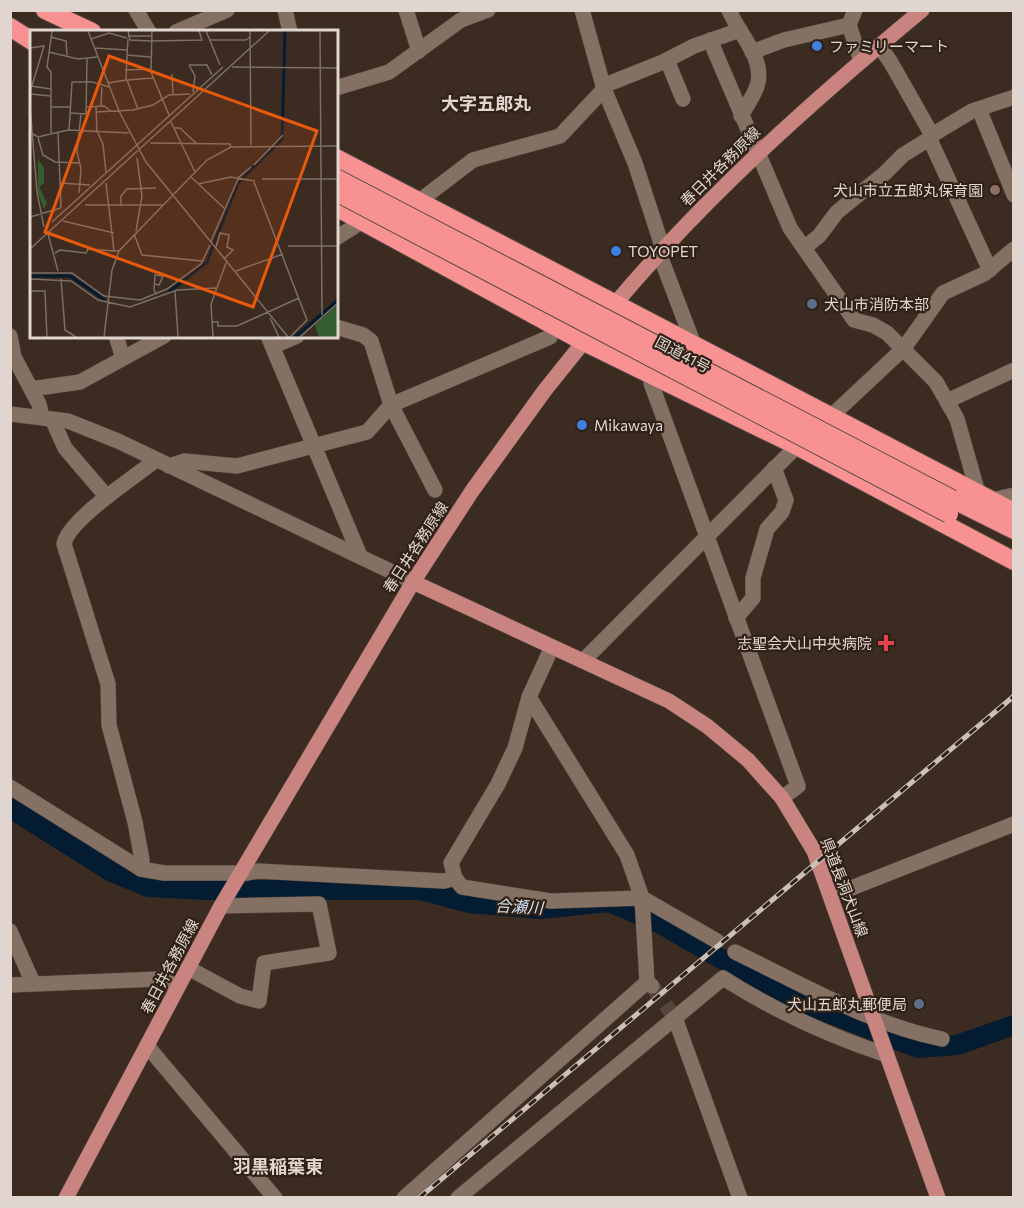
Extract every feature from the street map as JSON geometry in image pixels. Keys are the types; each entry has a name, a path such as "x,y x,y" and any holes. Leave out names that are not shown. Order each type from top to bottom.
{"highway":[{"path":"32,10 65,30"},
{"path":"45,10 88,30"},
{"path":"10,21 30,31"},
{"path":"10,27 30,40"},
{"path":"338,159 1014,512"},
{"name":"国道41号","path":"338,179 951,506 1014,548"},
{"name":"国道41号","path":"338,193 951,506 1014,530"},
{"path":"338,208 584,342 654,374 797,446 1014,561"}],"main road":[{"name":"春日井各務原線","path":"66,1197 148,1047 221,906 413,582 479,482 544,390 661,251 757,154 922,10"},
{"name":"県道長洞犬山線","path":"413,582 669,701 707,726 748,760 782,798 814,850 938,1197"}],"street":[{"path":"136,10 148,30"},
{"path":"181,30 227,10"},
{"path":"285,10 290,30"},
{"path":"406,10 419,51"},
{"path":"338,87 389,72 461,20 488,10"},
{"path":"582,10 603,87 635,164 661,251 694,345"},
{"path":"729,10 752,52 759,76 757,86 741,116"},
{"path":"752,52 852,18 861,61"},
{"path":"418,202 473,160 560,136 603,87 710,40 740,30"},
{"path":"710,40 790,228 854,320 881,329 904,348 936,382 957,419 985,497 1014,495"},
{"path":"879,46 890,60 932,136 931,142 990,270"},
{"path":"667,60 683,99"},
{"path":"804,248 819,236 837,212 884,174 903,155 979,109 1014,98"},
{"path":"979,109 1014,195"},
{"path":"338,237 363,222"},
{"path":"583,661 774,468 904,348 943,293 990,270 1014,249"},
{"path":"338,328 363,335 371,341 391,405 435,490"},
{"path":"10,336 14,357 65,448 107,497"},
{"path":"141,869 142,860 135,822 109,725 108,684 64,543 66,534 129,478 163,463 184,462 237,466 368,432 391,405 550,337"},
{"path":"117,338 123,358"},
{"path":"31,389 80,382 160,338"},
{"path":"287,338 271,341 316,445 360,556"},
{"path":"947,401 1014,370"},
{"path":"654,374 651,382 705,537 798,786 782,798"},
{"path":"10,414 68,421 163,463 413,582"},
{"path":"736,618 753,598 753,578 767,529 782,512 786,500 774,468"},
{"path":"552,647 529,697 515,748 498,784 451,863 455,878 462,887 551,901 642,898 717,940"},
{"path":"404,1197 649,984 642,898 627,855 529,697"},
{"path":"10,787 141,869 164,873 241,874 258,871 444,881 455,878"},
{"path":"831,896 1014,824"},
{"path":"188,968 240,996 259,1000 264,963 328,953 319,904 240,908 221,906"},
{"path":"10,931 33,983"},
{"path":"735,952 874,1019 913,1034 942,1040"},
{"path":"458,1197 723,978 755,998 828,1035 887,1055"},
{"path":"10,985 159,979 178,986"},
{"path":"675,1018 740,1197"},
{"path":"148,1047 275,1197"}],"waterway":[{"name":"合瀬川","path":"10,808 110,871 148,887 206,890 421,890 469,903 541,909 609,902 661,924 785,996 918,1048 957,1045 1014,1025"}],"tunnel":[{"path":"652,986 675,1018"}],"railway":[{"path":"419,1198 1014,696"}],"place":[{"name":"ファミリーマート","path":"817,46"},
{"name":"犬山市立五郎丸保育園","path":"995,190"},
{"name":"TOYOPET","path":"616,251"},
{"name":"犬山市消防本部","path":"812,304"},
{"name":"Mikawaya","path":"582,425"},
{"name":"志聖会犬山中央病院","path":"886,643"},
{"name":"犬山五郎丸郵便局","path":"919,1004"}],"district":[{"name":"大字五郎丸","path":"486,103"},
{"name":"羽黒稲葉東","path":"278,1166"}]}
